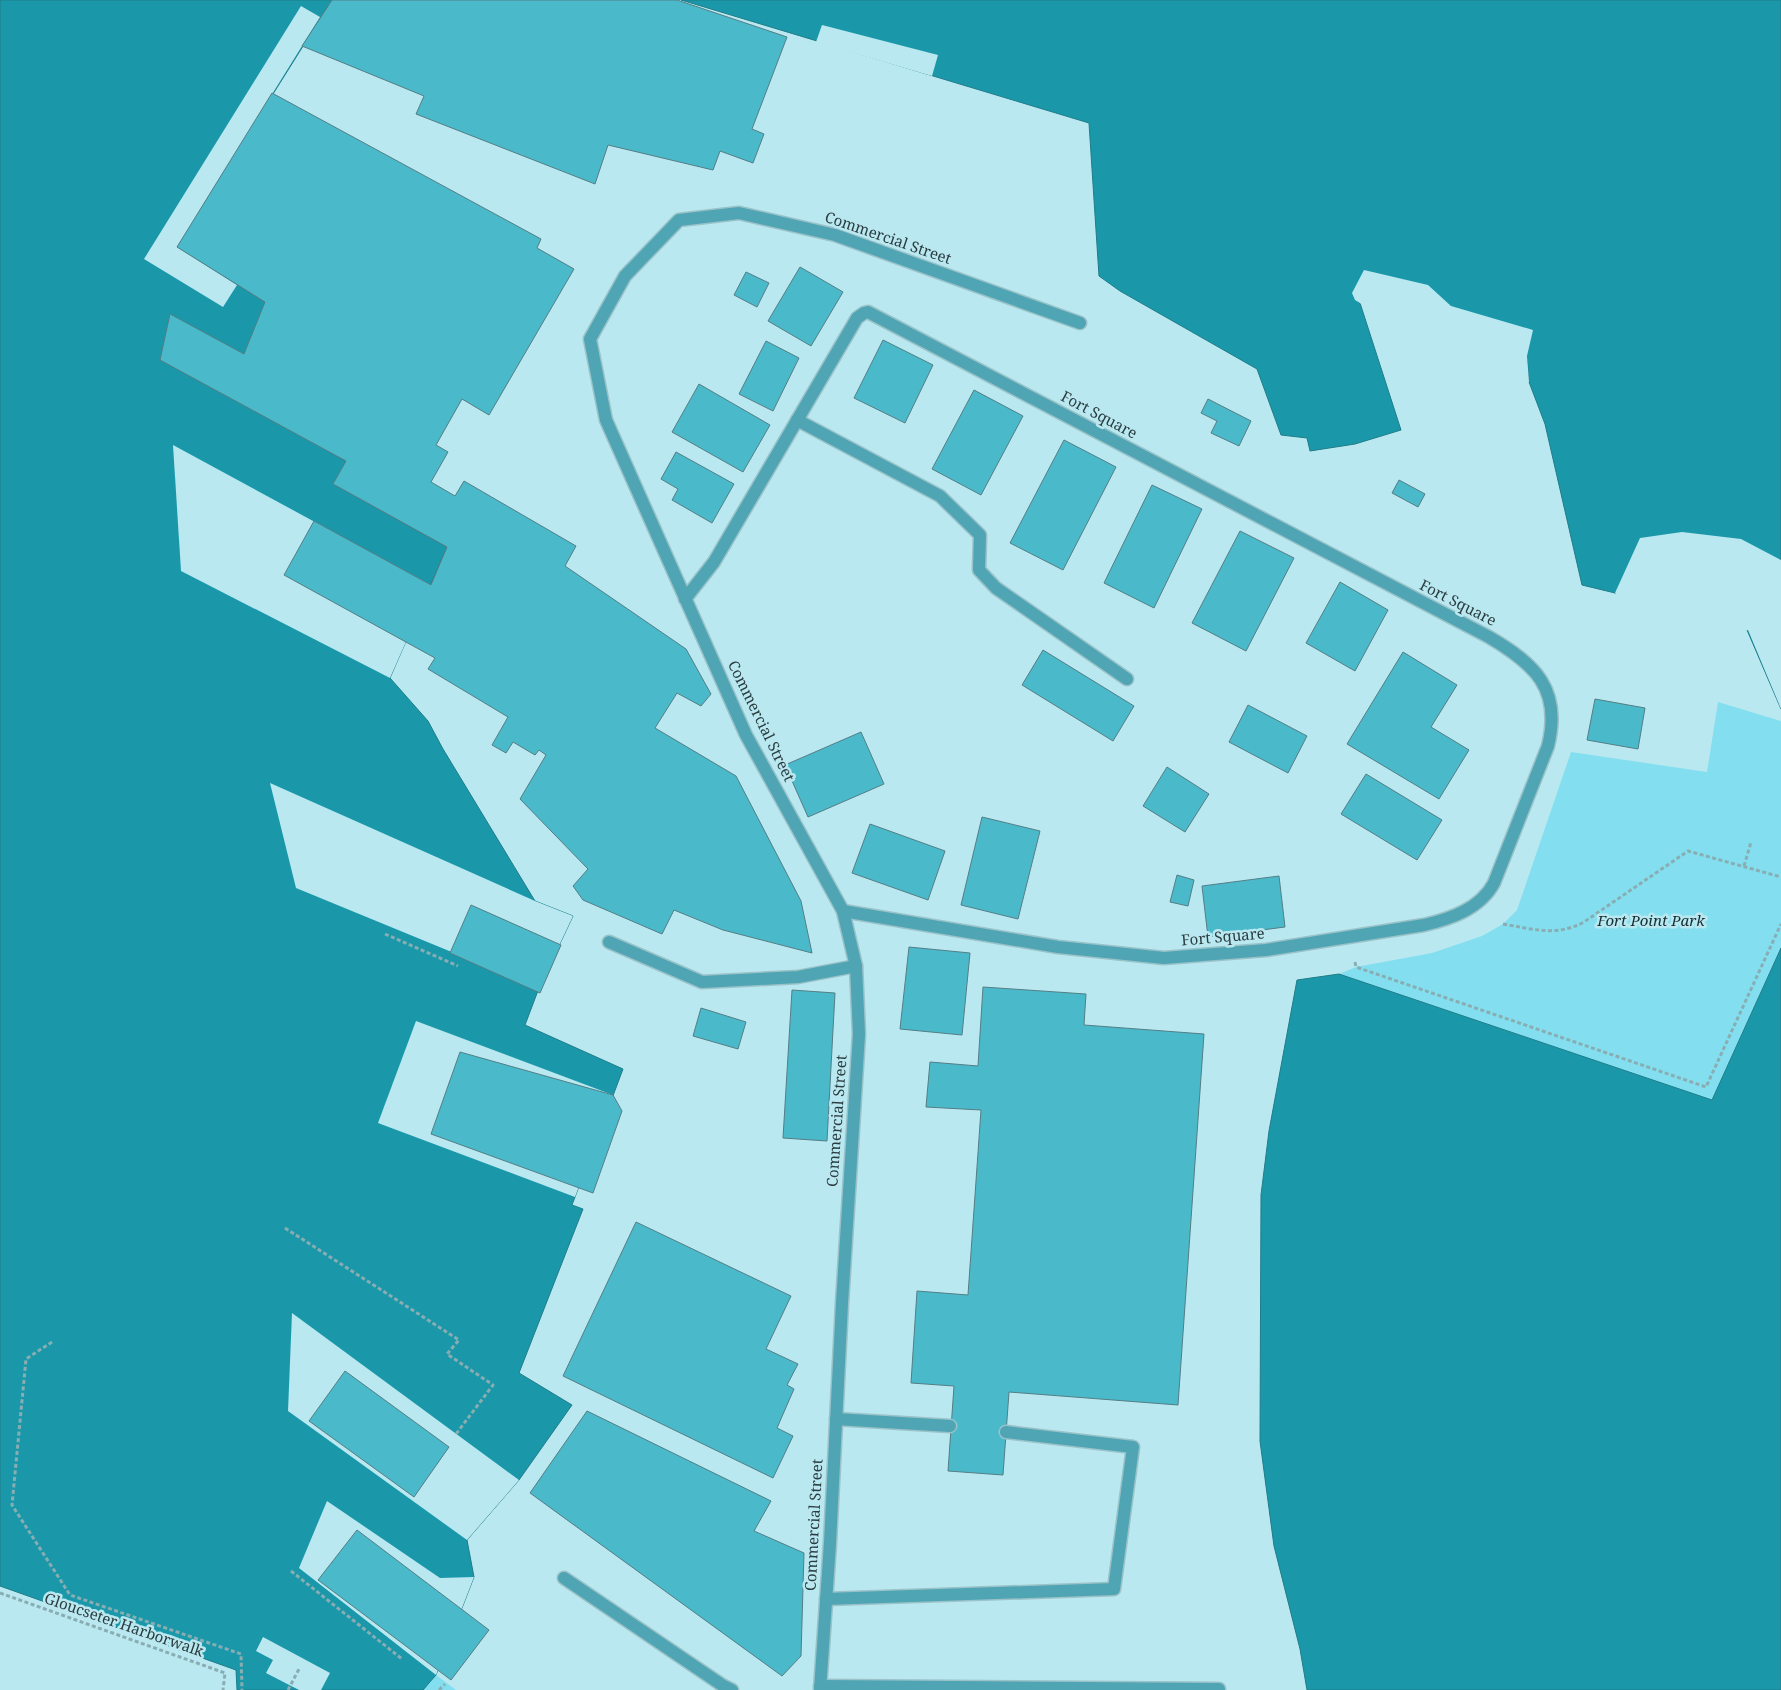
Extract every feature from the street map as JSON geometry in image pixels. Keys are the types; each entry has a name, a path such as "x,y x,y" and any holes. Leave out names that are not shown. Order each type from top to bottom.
{"street":[{"name":"Commercial Street","path":"820,1688 859,1034 856,966 843,911 746,735 606,420 590,339 625,276 679,220 739,214 835,235 1080,323"},
{"name":"Fort Square","path":"685,599 714,562 857,318 868,312 1489,637 1526,661 1535,671 1550,700 1553,713 1548,746 1490,890 1478,903 1443,921 1266,950 1164,958 1058,947 843,911"},
{"path":"797,420 940,496 980,535 979,570 996,588 1127,679"},
{"path":"609,942 702,982 798,977 856,966"},
{"path":"836,1419 950,1426"},
{"path":"826,1599 1114,1589 1133,1447 1006,1432"},
{"path":"564,1578 732,1690"},
{"path":"820,1688 1219,1689"}],"path":[{"path":"1744,866 1751,842"},
{"path":"1503,924 1548,931 1567,930 1584,922 1688,851 1781,878"},
{"path":"1349,936 1356,967 1706,1087 1781,924"},
{"path":"385,934 458,966"},
{"path":"285,1228 459,1340 447,1354 492,1386 456,1434"},
{"path":"52,1342 26,1359 12,1505 70,1596 240,1654 242,1690"},
{"path":"291,1571 402,1659"},
{"name":"Gloucseter Harborwalk","path":"0,1593 225,1673 223,1690"},
{"path":"288,1690 299,1669"},
{"path":"439,1690 444,1684"}],"green space":[{"name":"Fort Point Park","path":"1718,702 1781,721 1781,948 1712,1100 1339,974 1356,967 1432,953 1482,936 1503,924 1517,910 1571,752 1707,772"},
{"path":"436,1675 456,1690 423,1690"}],"shaded area":[{"path":"0,0 332,0 177,247 265,302 329,452 346,461 334,484 447,547 390,678 428,721 535,901 573,916 539,988 525,1025 623,1069 572,1205 583,1209 519,1373 572,1405 519,1480 467,1540 474,1577 436,1675 423,1690 237,1690 236,1670 0,1586"},
{"path":"681,0 1781,0 1781,709 1747,630 1735,622 1582,585 1545,424 1529,382 1527,356 1411,300 1375,290 1360,303 1401,430 1355,444 1310,451 1307,438 1281,435 1257,369 1120,291 1099,276 1089,123"},
{"path":"1781,948 1781,1690 1307,1690 1300,1649 1274,1546 1260,1441 1261,1195 1269,1131 1297,980 1339,974 1712,1100"}],"pier":[{"path":"301,6 320,17 177,247 237,285 223,307 144,259"},
{"path":"822,25 938,55 932,76 816,42"},
{"path":"1364,270 1428,285 1451,306 1533,330 1527,356 1529,382 1527,382 1525,358 1435,342 1416,328 1409,302 1375,292 1363,303 1365,308 1355,300 1352,293"},
{"path":"173,445 431,585 390,678 181,571"},
{"path":"1682,532 1741,539 1781,560 1781,709 1748,630 1745,631 1734,625 1647,608 1622,599 1615,593 1640,538"},
{"path":"270,783 535,901 573,916 539,988 296,888"},
{"path":"416,1021 613,1095 575,1197 378,1123"},
{"path":"292,1313 519,1480 467,1540 288,1411"},
{"path":"327,1501 440,1578 474,1577 436,1675 299,1568"},
{"path":"263,1637 330,1673 321,1690 299,1690 266,1673 273,1660 256,1651"}],"building":[{"path":"332,0 677,0 787,37 752,129 764,134 753,163 720,151 713,170 608,145 595,184 416,114 424,96 302,46"},
{"path":"272,93 541,239 537,248 574,269 489,415 462,399 436,445 448,452 431,482 455,496 464,481 576,546 565,566 686,649 711,694 701,706 677,693 655,728 736,776 801,901 812,953 723,930 674,910 662,934 583,900 573,886 588,869 520,799 546,755 539,750 535,755 513,742 506,753 492,745 508,717 428,669 435,658 284,575 314,521 431,585 447,547 333,484 346,461 160,360 170,314 244,354 265,302 177,247"},
{"path":"800,267 843,292 811,346 768,321"},
{"path":"746,272 769,283 757,307 734,295"},
{"path":"883,340 933,365 905,423 854,398"},
{"path":"766,341 799,358 773,411 739,394"},
{"path":"699,384 770,425 743,472 672,432"},
{"path":"974,390 1023,416 981,495 932,469"},
{"path":"1208,399 1251,421 1239,446 1211,433 1217,421 1201,413"},
{"path":"1064,440 1116,467 1063,570 1010,543"},
{"path":"676,452 734,484 712,523 672,500 678,489 661,479"},
{"path":"1399,480 1425,494 1418,507 1392,493"},
{"path":"1152,485 1202,509 1154,608 1104,583"},
{"path":"1240,531 1294,558 1246,651 1192,623"},
{"path":"1340,582 1388,610 1355,671 1306,643"},
{"path":"1043,650 1134,706 1113,741 1022,685"},
{"path":"1403,652 1457,685 1431,727 1469,750 1439,799 1347,744"},
{"path":"1595,699 1645,708 1638,749 1587,740"},
{"path":"1248,705 1307,736 1288,773 1229,742"},
{"path":"861,732 884,784 808,817 785,765"},
{"path":"1167,767 1209,794 1185,832 1143,806"},
{"path":"1366,774 1442,820 1417,860 1341,814"},
{"path":"982,817 1040,831 1018,919 961,905"},
{"path":"870,824 945,851 928,900 852,873"},
{"path":"1177,875 1194,880 1188,906 1170,902"},
{"path":"1279,876 1285,927 1208,937 1202,886"},
{"path":"471,905 561,945 540,993 450,953"},
{"path":"909,947 970,953 962,1035 900,1029"},
{"path":"983,987 1086,994 1084,1025 1204,1034 1178,1405 1009,1392 1003,1475 948,1471 954,1386 911,1383 917,1291 968,1295 981,1110 926,1107 930,1062 978,1066"},
{"path":"792,990 835,993 827,1141 783,1138"},
{"path":"701,1008 746,1022 738,1049 693,1036"},
{"path":"460,1052 613,1095 622,1111 593,1193 431,1134"},
{"path":"636,1222 791,1296 766,1349 798,1364 787,1385 794,1389 777,1428 793,1436 773,1478 563,1376"},
{"path":"345,1371 449,1447 414,1497 309,1421"},
{"path":"587,1411 771,1501 754,1531 804,1553 801,1656 782,1676 530,1493"},
{"path":"357,1530 489,1630 451,1680 318,1580"}]}
